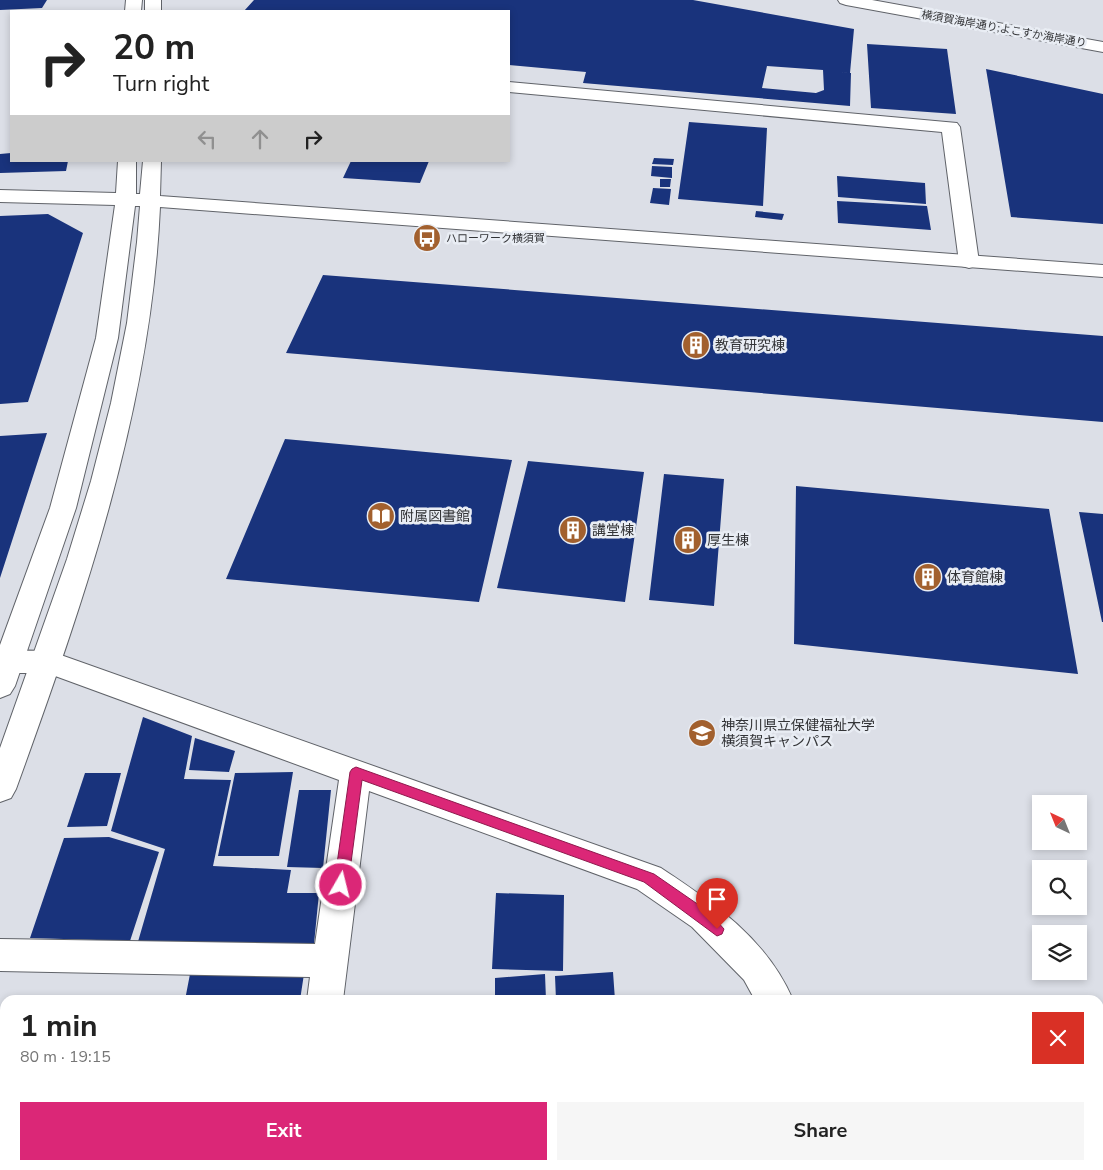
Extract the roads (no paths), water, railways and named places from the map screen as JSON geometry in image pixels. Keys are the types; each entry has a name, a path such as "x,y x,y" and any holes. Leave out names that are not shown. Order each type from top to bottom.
{"street":[{"name":"横須賀海岸通り;よこすか海岸通り","path":"846,0 1103,47"},
{"path":"916,0 1103,33"},
{"path":"510,87 950,127 969,262"},
{"path":"127,162 126,199 107,338 63,508 3,669 48,662 649,878 710,923 756,968 772,995"},
{"path":"0,789 48,662 96,511 136,341 151,200 152,162"},
{"path":"0,196 151,200 1103,272"},
{"path":"326,995 356,772"},
{"path":"0,955 331,961"}],"place":[{"name":"ハローワーク横須賀","path":"427,238"},
{"name":"教育研究棟","path":"696,345"},
{"name":"附属図書館","path":"381,516"},
{"name":"講堂棟","path":"573,530"},
{"name":"厚生棟","path":"688,540"},
{"name":"体育館棟","path":"928,577"},
{"name":"神奈川県立保健福祉大学 横須賀キャンパス","path":"702,733"}]}
